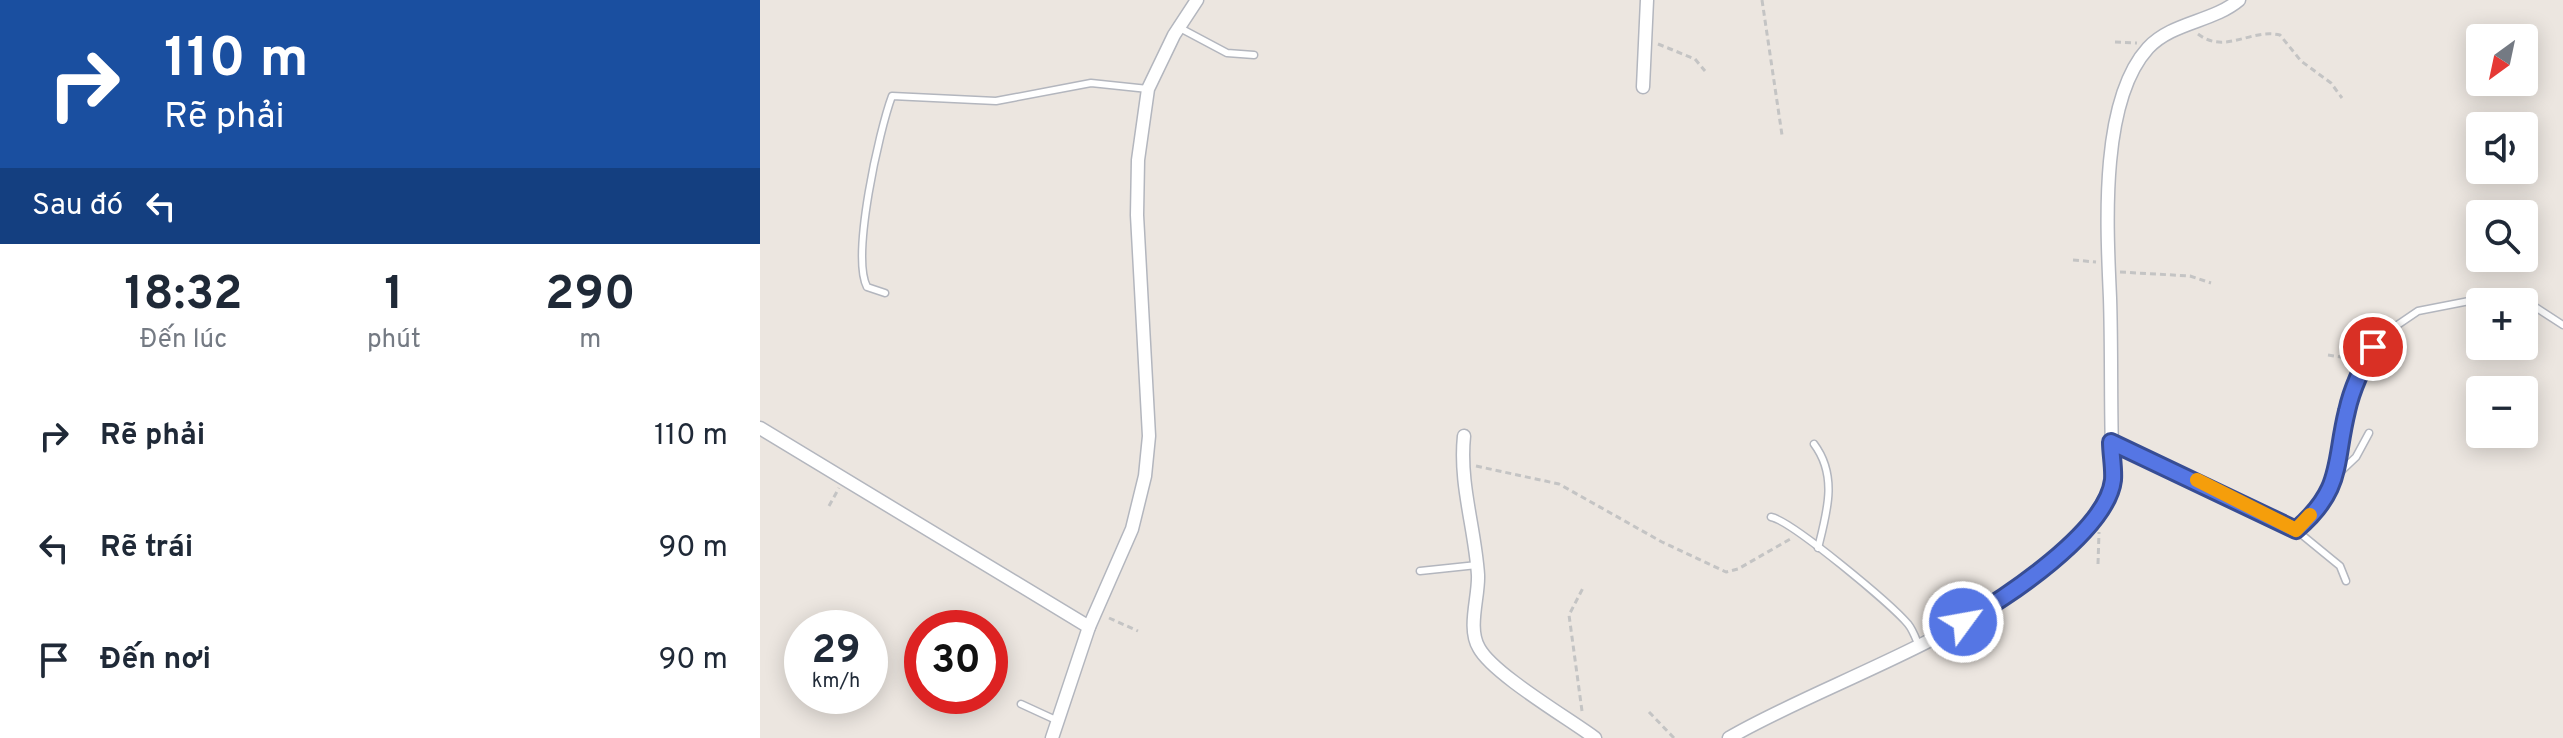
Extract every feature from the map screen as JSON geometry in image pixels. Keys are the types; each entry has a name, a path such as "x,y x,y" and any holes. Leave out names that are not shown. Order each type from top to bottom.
{"street":[{"path":"1052,738 1089,627 1132,529 1148,456 1137,215 1138,160 1148,89 1197,0"},
{"path":"1643,87 1648,40 1647,0"},
{"path":"1729,738 1919,646 1985,610 2081,535 2098,512 2113,481 2108,267 2110,163 2125,94 2146,50 2170,32 2216,16 2239,0"},
{"path":"760,428 1089,627"},
{"path":"1464,436 1461,463 1477,565 1474,631 1479,650 1590,734"}],"lane":[{"path":"1179,28 1220,51 1254,55"},
{"path":"885,293 867,287 863,269 874,162 892,96 996,101 1091,83 1148,89"},
{"path":"2337,475 2346,413 2366,361 2373,347 2418,311 2500,295 2526,301 2563,325"},
{"path":"2296,530 2337,475 2356,457 2369,433"},
{"path":"2111,442 2296,530 2340,566 2346,581"},
{"path":"1814,444 1826,462 1830,480 1818,548"},
{"path":"1771,517 1790,523 1900,615 1919,646"},
{"path":"1420,571 1477,565"},
{"path":"1021,704 1058,721"}],"path":[{"path":"1762,0 1782,135"},
{"path":"2191,24 2196,32 2215,43 2268,33 2280,35 2306,67 2331,83 2342,98"},
{"path":"1648,40 1695,59 1705,71"},
{"path":"2073,260 2190,276 2211,283"},
{"path":"2328,355 2366,361"},
{"path":"1461,463 1559,484 1662,542 1726,572 1738,569 1775,545 1802,533"},
{"path":"829,506 844,480"},
{"path":"2098,512 2098,564"},
{"path":"1584,586 1569,615 1590,734"},
{"path":"1095,612 1138,631"},
{"path":"1649,712 1674,738"}],"slow traffic":[{"path":"2197,480 2296,530 2310,515"}],"route":[{"path":"1963,622 1985,610 2038,571 2081,535 2098,512 2113,481 2111,442 2201,482 2296,530 2337,475 2346,413 2358,376 2373,347"}]}
